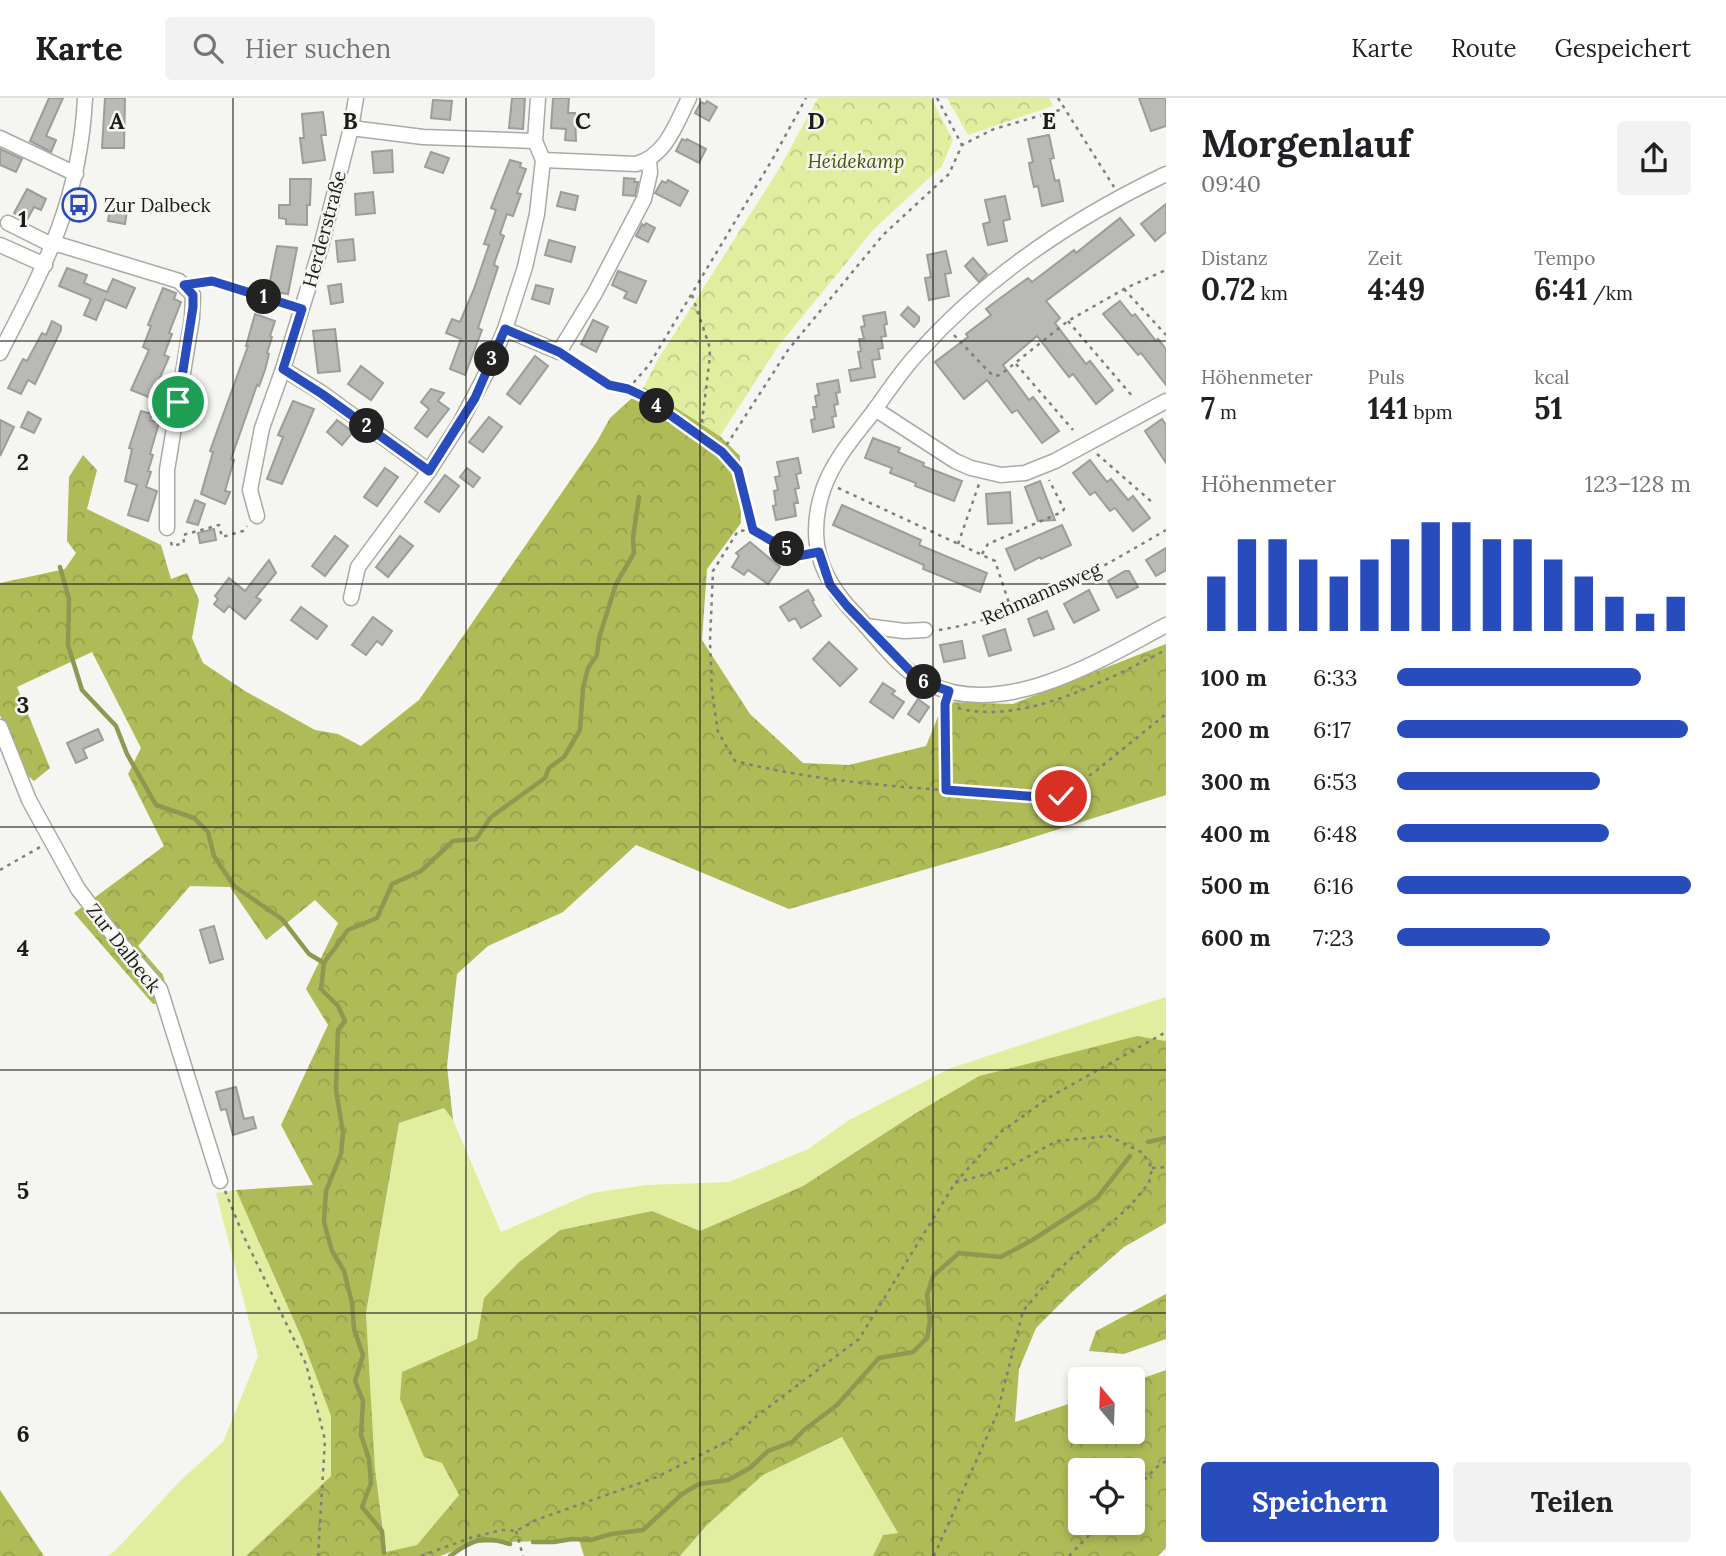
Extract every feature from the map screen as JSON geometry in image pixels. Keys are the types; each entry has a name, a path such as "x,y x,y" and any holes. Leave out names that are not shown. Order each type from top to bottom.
{"street":[{"path":"0,353 54,245 76,174 85,98"},
{"name":"Herderstraße","path":"257,516 250,490 262,428 320,250 356,98"},
{"path":"351,598 358,567 429,471 475,398 505,329 525,267 537,214 543,160 535,141 538,98"},
{"path":"543,160 636,164 649,160 660,152 689,98"},
{"path":"351,128 422,137 535,141"},
{"path":"0,138 76,174"},
{"path":"505,329 559,352 595,293 644,199 650,173 649,160"},
{"path":"1166,174 1119,196 1074,223 1030,253 958,313 919,352 834,465 825,482 817,514 819,552 830,585 911,672 928,684 949,691 985,696 1027,690 1087,665 1166,625"},
{"path":"8,223 54,245 179,281 193,295 167,470 167,528"},
{"path":"0,245 45,265"},
{"path":"283,369 429,471"},
{"path":"875,409 955,461 1001,475 1042,467 1166,401"},
{"path":"866,626 925,631"},
{"name":"Zur Dalbeck","path":"0,727 24,789 78,888 114,936 160,989 220,1181"}],"path":[{"path":"628,389 649,365 772,160 806,98"},
{"path":"937,98 962,145"},
{"path":"1058,98 1119,196"},
{"path":"722,452 788,350 883,235 949,174 962,145 994,129 1063,109"},
{"path":"952,332 995,376 1000,375 1068,321 1124,289 1166,271"},
{"path":"184,285 212,281 302,309"},
{"path":"1124,289 1166,335"},
{"path":"692,294 709,345 710,356 701,429 703,439"},
{"path":"1068,321 1133,397"},
{"path":"559,352 609,385 628,389 645,397 722,452 738,470 753,530"},
{"path":"1015,362 1073,430"},
{"path":"1091,450 1153,503"},
{"path":"958,544 983,470"},
{"path":"981,555 988,544 1062,512 1064,509 1049,479"},
{"path":"825,482 995,561 1011,609"},
{"path":"167,528 172,546 184,543 183,535 219,525 222,537 243,531 257,516"},
{"path":"819,552 798,556 753,530 738,531 713,571 710,640 712,692 718,732 735,761 785,774 946,790 1061,796 1166,714"},
{"name":"Rehmannsweg","path":"925,631 976,622 1011,609 1071,583 1166,530"},
{"path":"946,790 945,704 949,691"},
{"path":"0,870 50,841"},
{"path":"421,1556 473,1537 502,1530 516,1531 536,1520 657,1477 730,1440 758,1415 859,1339 954,1183 1001,1132 1048,1098 1166,1032"},
{"path":"934,1556 997,1414 1023,1311 1056,1272 1129,1207 1149,1182 1152,1168 1143,1153 1109,1136 1057,1141 1007,1168 954,1183"},
{"path":"1152,1168 1166,1167"},
{"path":"220,1181 306,1364 325,1440 318,1556"},
{"path":"1145,1479 1166,1461"},
{"path":"516,1531 523,1556"},
{"path":"1069,1556 1089,1535"}],"green space":[{"name":"Heidekamp","path":"818,98 931,98 953,140 942,166 874,229 779,345 720,436 644,387 657,361 779,169"},
{"path":"947,98 1049,98 1053,106 968,135"},
{"path":"644,387 720,436 740,456 741,523 707,569 702,640 750,714 803,763 849,765 926,746 944,702 1013,704 1166,644 1166,795 1006,846 789,909 636,845 563,912 488,946 457,974 447,1066 453,1120 444,1108 399,1123 366,1313 375,1469 386,1552 417,1545 459,1495 442,1463 424,1457 400,1399 402,1372 477,1339 484,1298 518,1263 560,1230 652,1211 700,1231 803,1186 979,1076 1137,1036 1166,1041 1166,1223 1124,1247 1036,1328 1019,1369 1015,1422 1068,1404 1068,1444 1145,1444 1145,1377 1166,1370 1166,1548 1158,1556 873,1556 883,1535 898,1533 842,1437 763,1475 707,1525 680,1556 584,1556 579,1540 475,1543 440,1556 246,1556 331,1476 331,1416 302,1339 236,1190 313,1185 281,1125 328,1025 306,989 338,923 315,900 266,940 230,887 190,886 138,946 163,975 170,1001 153,1004 74,913 164,846 128,774 141,748 92,652 17,687 50,768 34,781 21,770 0,715 0,583 65,569 76,553 67,541 69,477 83,455 97,470 87,509 161,545 171,579 187,573 199,600 192,638 203,663 245,691 315,730 338,734 361,746 419,700 596,443 610,418"},
{"path":"1166,997 1166,1041 1137,1037 979,1076 803,1186 700,1231 651,1211 560,1230 518,1263 484,1298 477,1339 402,1372 459,1495 417,1545 387,1552 375,1469 366,1313 399,1123 444,1108 453,1120 501,1232 592,1193 646,1185 729,1182 808,1149 849,1120 951,1068"},
{"path":"236,1190 302,1340 331,1416 331,1476 246,1556 107,1556 115,1551 181,1480 223,1442 258,1356 216,1193"},
{"path":"1166,1294 1166,1339 1124,1354 1089,1351 1096,1331"},
{"path":"843,1437 898,1533 883,1535 873,1556 680,1556 707,1525 763,1475"},
{"path":"0,1490 44,1556 0,1556"}],"building":[{"path":"49,98 63,98 46,136 56,140 51,152 30,141"},
{"path":"105,98 125,98 124,148 102,148"},
{"path":"512,98 525,98 523,129 509,128"},
{"path":"553,98 569,98 568,113 575,113 576,141 565,140 566,129 551,128"},
{"path":"1139,98 1166,98 1166,126 1151,131"},
{"path":"433,100 452,101 450,120 431,118"},
{"path":"707,101 717,107 709,121 695,113 701,102 705,104"},
{"path":"323,112 326,135 321,135 325,160 303,163 300,138 304,138 302,114"},
{"path":"1049,135 1054,158 1050,159 1055,181 1059,180 1063,201 1042,206 1038,186 1034,187 1031,174 1029,163 1033,162 1028,139"},
{"path":"682,139 706,149 699,163 676,151"},
{"path":"0,149 22,159 16,172 0,165"},
{"path":"392,150 393,172 374,173 372,152"},
{"path":"431,152 449,158 443,173 425,167"},
{"path":"510,160 521,163 520,167 526,169 517,193 521,194 513,216 507,214 500,234 504,236 494,265 498,267 478,328 482,330 465,375 450,369 461,339 446,333 452,319 460,322 474,289 489,245 484,244 496,210 491,208"},
{"path":"624,178 638,182 635,196 623,195"},
{"path":"290,179 311,179 307,225 286,224 286,219 279,218 279,205 290,205"},
{"path":"668,180 688,191 680,206 655,193 662,181 666,183"},
{"path":"27,189 46,199 41,210 34,207 27,220 14,213"},
{"path":"373,192 375,213 356,215 355,194"},
{"path":"561,192 578,196 575,210 557,206"},
{"path":"1005,196 1010,219 1003,221 1007,241 988,245 983,224 990,222 985,200"},
{"path":"111,202 128,204 125,224 108,221"},
{"path":"1166,204 1166,232 1155,241 1141,224"},
{"path":"1120,218 1134,235 1046,301 1060,318 1055,323 1086,364 1090,361 1113,390 1096,404 1073,374 1069,377 1037,336 1003,365 1029,400 1033,397 1059,431 1042,443 1017,410 1012,413 987,380 964,399 935,362 991,315 986,309 1028,278 1032,282 1074,250 1076,253"},
{"path":"646,223 655,228 648,242 636,236 642,224 644,226"},
{"path":"353,239 355,260 338,262 336,241"},
{"path":"549,240 575,247 571,262 545,255"},
{"path":"277,246 297,248 288,294 268,291"},
{"path":"946,251 951,273 945,274 949,296 929,300 925,278 931,277 927,255"},
{"path":"973,258 987,274 979,282 965,266"},
{"path":"67,268 87,275 84,283 107,292 113,279 135,288 126,308 105,299 96,320 84,315 91,299 59,286"},
{"path":"618,271 646,281 636,303 624,298 627,292 612,285"},
{"path":"341,284 343,302 331,304 328,286"},
{"path":"536,285 553,289 549,304 532,299"},
{"path":"163,288 176,293 174,299 181,302 164,355 169,357 151,398 131,390 149,350 143,347 151,326 148,325"},
{"path":"1120,301 1166,349 1166,385 1141,353 1138,355 1103,314"},
{"path":"908,307 919,317 914,327 901,315"},
{"path":"885,312 887,324 884,325 886,336 881,337 883,348 878,349 880,359 872,360 875,377 851,381 849,370 861,368 858,352 861,351 859,339 864,339 861,327 865,326 863,316"},
{"path":"255,314 275,321 265,370 259,386 257,385 231,459 234,460 225,491 230,492 225,504 201,494 213,452 210,451 248,346"},
{"path":"593,320 608,327 596,352 581,344"},
{"path":"52,321 61,326 61,330 35,384 28,380 21,394 8,388 23,359 27,361 42,333 46,335"},
{"path":"335,329 340,371 318,373 313,331"},
{"path":"535,356 548,366 520,404 507,394"},
{"path":"361,366 383,383 371,400 348,384"},
{"path":"838,380 840,392 836,393 838,404 834,405 834,427 813,432 811,420 815,419 813,407 817,407 815,396 819,395 817,384"},
{"path":"431,389 444,393 438,401 449,409 427,437 415,428 429,409 421,402"},
{"path":"293,401 314,409 282,484 267,479 283,437 278,435"},
{"path":"141,411 152,414 150,420 159,423 150,454 153,455 148,471 151,472 146,487 157,491 148,521 128,515 137,485 125,481 132,449 129,448"},
{"path":"28,412 41,419 34,433 21,427"},
{"path":"489,417 502,427 483,452 469,442"},
{"path":"1162,419 1166,425 1166,463 1145,431"},
{"path":"0,420 14,427 0,456"},
{"path":"337,420 353,432 342,445 327,432"},
{"path":"873,438 900,448 898,452 924,463 923,466 962,481 954,501 915,486 916,483 890,473 892,468 865,458"},
{"path":"798,458 801,473 796,474 799,488 795,489 798,503 794,503 796,516 776,520 774,491 778,490 775,477 780,476 777,462"},
{"path":"1090,460 1107,482 1111,479 1128,500 1133,496 1150,518 1133,531 1115,508 1110,511 1095,492 1090,495 1073,473"},
{"path":"385,468 398,477 377,506 364,497"},
{"path":"467,468 480,478 473,487 460,477"},
{"path":"445,475 459,486 439,512 425,502"},
{"path":"1040,481 1055,520 1038,521 1025,487"},
{"path":"1010,492 1012,523 988,524 986,494"},
{"path":"195,500 205,504 198,525 187,522"},
{"path":"842,505 921,540 919,545 987,573 980,592 923,569 924,565 833,525"},
{"path":"1062,525 1071,545 1015,570 1006,549"},
{"path":"214,529 216,540 200,543 198,533"},
{"path":"335,536 348,546 325,576 312,566"},
{"path":"400,536 413,546 388,577 376,567"},
{"path":"750,542 780,567 768,584 748,570 744,575 732,567 739,556 736,553"},
{"path":"1166,548 1166,570 1156,576 1146,560"},
{"path":"269,560 276,573 256,597 261,600 245,619 229,606 224,612 214,604 218,599 215,596 229,578 245,591"},
{"path":"1129,571 1138,587 1117,598 1108,581"},
{"path":"808,590 821,616 801,628 795,618 789,621 780,607"},
{"path":"1089,590 1099,610 1074,623 1064,604"},
{"path":"301,607 327,626 317,639 291,620"},
{"path":"1047,611 1054,629 1034,636 1028,619"},
{"path":"373,617 392,631 382,645 377,641 366,655 352,645"},
{"path":"1005,629 1011,650 989,656 983,636"},
{"path":"962,641 965,658 944,662 940,645"},
{"path":"829,642 857,669 840,686 813,659"},
{"path":"883,683 895,691 892,694 904,702 893,718 870,702"},
{"path":"918,699 929,707 919,722 908,714"},
{"path":"98,729 103,740 83,749 87,758 76,763 67,743"},
{"path":"214,926 223,959 210,963 200,930"},
{"path":"236,1087 244,1119 253,1117 256,1128 233,1135 226,1109 221,1110 216,1092"}],"waterway":[{"path":"324,963 348,930 377,918 392,884 421,871 453,841 476,839 491,817 545,778 549,768 564,757 580,730 583,688 588,668 597,655 599,638 616,584 634,553 633,538 639,497"},
{"path":"60,567 69,599 68,645 82,690 116,726 127,754 156,805 194,818 208,832 214,856 234,886 282,919 309,954 324,963 321,989 338,1006 345,1021 338,1030 336,1090 343,1133 341,1154 326,1191 324,1222 332,1251 344,1271 352,1303 354,1329 363,1355 355,1381 363,1401 361,1435 369,1459 371,1483 362,1507 382,1531 384,1553"},
{"path":"1148,1142 1166,1138"},
{"path":"533,1542 591,1540 611,1534 643,1530 682,1494 699,1484 728,1480 750,1468 768,1451 792,1442 837,1405 879,1358 913,1352 927,1338 930,1321 927,1295 933,1276 959,1253 1001,1257 1034,1239 1097,1198 1130,1156"},
{"path":"450,1556 478,1541 492,1540 510,1544"}],"place":[{"name":"Zur Dalbeck","path":"79,205"}],"route":[{"path":"178,402 193,307 193,295 184,285 212,281 302,309 283,369 429,471 475,398 505,329 559,352 609,385 628,389 645,397 722,452 738,470 753,530 798,556 819,552 830,585 847,606 911,672 928,684 949,691 945,704 946,790 1061,796"}]}
